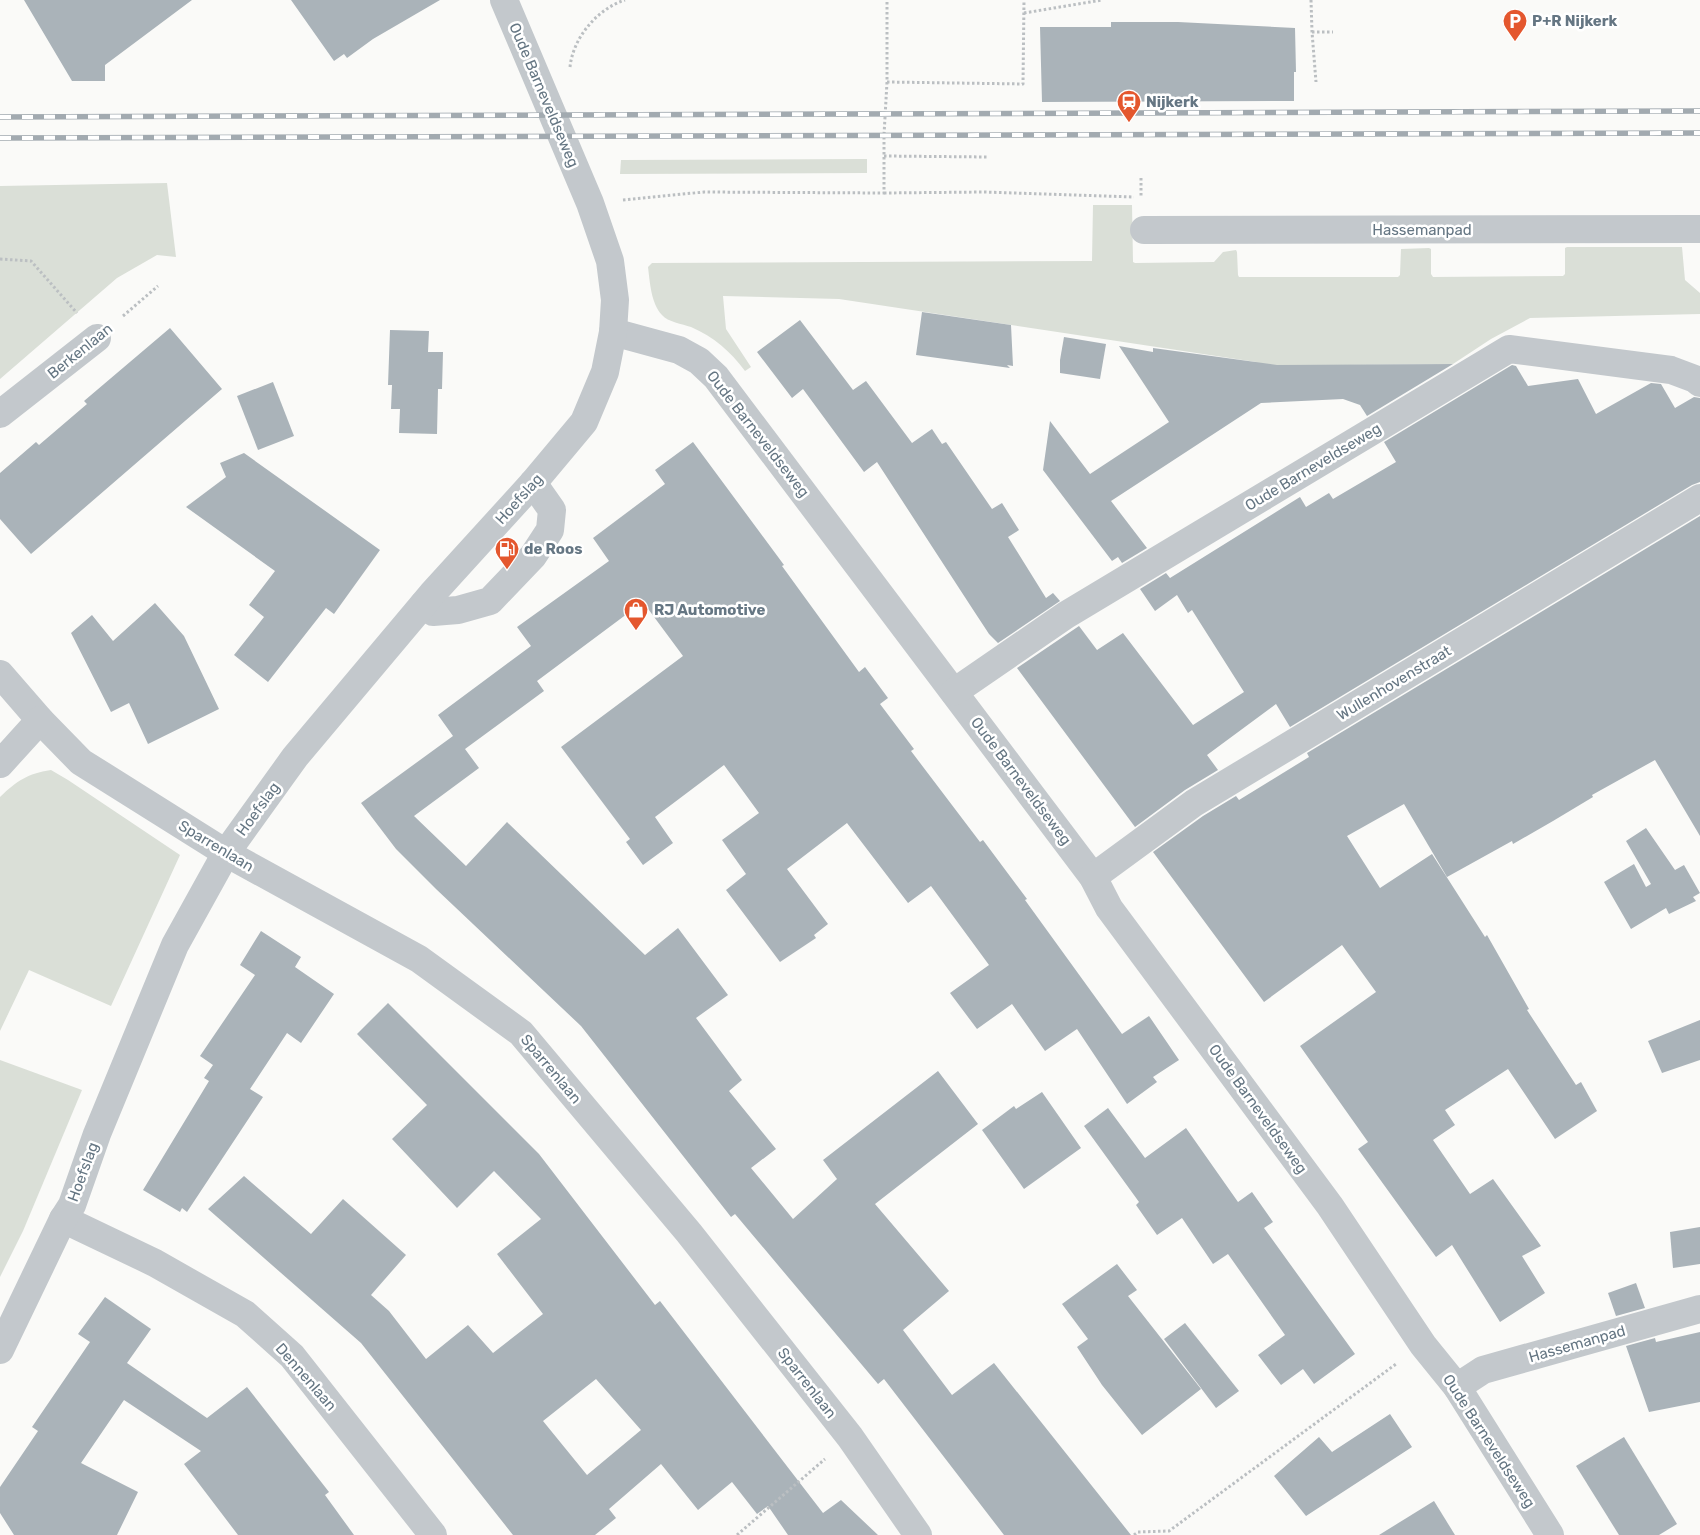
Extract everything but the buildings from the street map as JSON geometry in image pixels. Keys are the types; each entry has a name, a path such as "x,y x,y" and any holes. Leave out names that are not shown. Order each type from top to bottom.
{"street":[{"name":"Oude Barneveldseweg","path":"510,1 553,115 590,203 610,262 615,300 613,332 679,350 699,361 716,377 1093,877 1109,908 1330,1206 1423,1345 1457,1387 1550,1535"},
{"name":"Hassemanpad","path":"1144,230 1700,229"},
{"name":"Hoefslag","path":"0,1350 72,1205 96,1134 175,945 226,853 295,757 424,605 533,483 584,422 606,372 613,332"},
{"name":"Berkenlaan","path":"0,414 97,338"},
{"name":"Oude Barneveldseweg","path":"954,692 1066,615 1509,349 1671,370 1696,379 1700,383"},
{"path":"424,605 433,612 458,610 490,601 533,556 550,530 552,510 533,483"},
{"name":"Wullenhovenstraat","path":"1093,877 1194,803 1700,498"},
{"name":"Sparrenlaan","path":"0,674 40,720 81,762 226,853 419,959 521,1033 689,1233 850,1437 918,1535"},
{"path":"0,764 40,720"},
{"name":"Dennenlaan","path":"64,1219 155,1263 245,1314 292,1356 433,1535"},
{"name":"Hassemanpad","path":"1457,1387 1483,1370 1700,1309"}],"path":[{"path":"553,115 569,76 571,61 583,32 608,7 625,0"},
{"path":"884,193 887,0"},
{"path":"887,82 1023,84 1024,0"},
{"path":"1024,12 1102,0"},
{"path":"1311,0 1316,82"},
{"path":"1312,32 1333,32"},
{"path":"884,156 988,157"},
{"path":"590,203 704,192 984,192 1141,197 1141,178"},
{"path":"0,259 31,261 97,338"},
{"name":"Berkenlaan","path":"97,338 158,286"},
{"path":"1134,1535 1138,1532 1169,1531 1423,1345"},
{"path":"737,1535 850,1437"}],"shaded area":[{"path":"867,159 867,173 620,174 621,160"},
{"path":"167,183 176,257 157,255 117,278 0,379 0,186"},
{"path":"1093,205 1132,205 1133,262 1135,263 1214,262 1223,252 1236,250 1239,277 1398,277 1400,275 1401,249 1429,248 1431,249 1431,274 1433,277 1563,276 1565,274 1565,248 1567,247 1682,247 1685,280 1700,293 1700,314 1530,318 1491,339 1453,364 1256,366 1256,362 839,299 723,296 726,329 751,367 745,371 714,340 691,327 671,321 662,315 655,305 652,292 648,267 652,263 1092,261"},
{"path":"51,770 180,855 111,1006 29,970 0,1031 0,797 23,779"},
{"path":"0,1060 82,1090 23,1231 0,1277"}],"railway":[{"path":"0,117 1700,111"},
{"path":"0,138 1700,133"}],"place":[{"name":"P+R Nijkerk","path":"1515,42"},
{"name":"Nijkerk","path":"1129,123"},
{"name":"de Roos","path":"507,570"},
{"name":"RJ Automotive","path":"636,631"}]}
